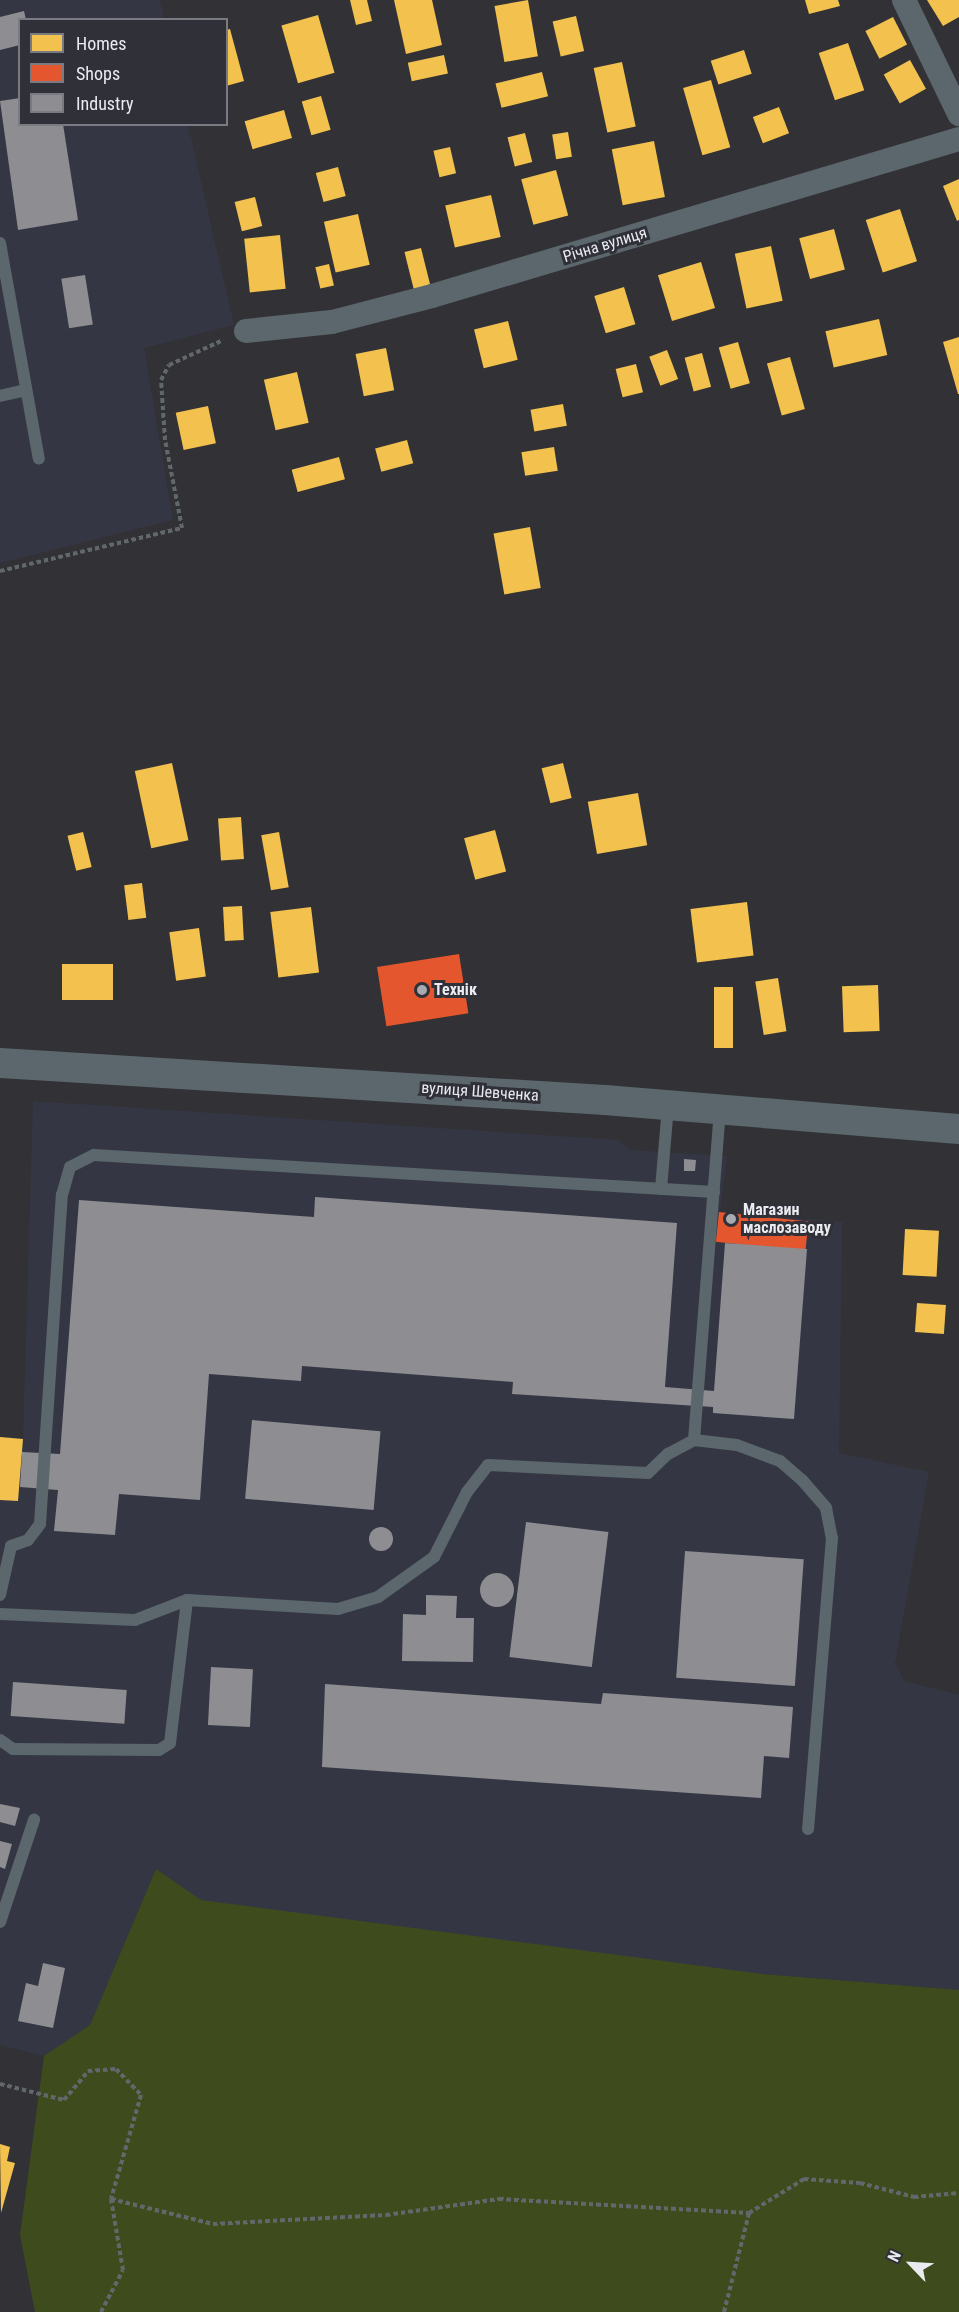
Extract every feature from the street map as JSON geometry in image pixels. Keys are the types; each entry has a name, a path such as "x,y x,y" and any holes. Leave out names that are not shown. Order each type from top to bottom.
{"street":[{"path":"904,0 959,114"},
{"name":"Річна вулиця","path":"246,330 332,322 432,296 959,139"},
{"name":"вулиця Шевченка","path":"0,1063 668,1105 959,1129"}],"lane":[{"path":"0,243 39,459"},
{"path":"0,396 26,390"},
{"path":"661,1189 668,1105"},
{"path":"694,1440 720,1109"},
{"path":"0,1595 11,1546 28,1540 40,1524 62,1195 70,1167 94,1155 714,1192"},
{"path":"0,1614 135,1620 187,1599 338,1608 378,1597 434,1557 467,1492 488,1465 648,1473 668,1454 694,1440 738,1445 780,1461 826,1508 832,1538 808,1829"},
{"path":"0,1740 13,1749 159,1750 170,1743 187,1599"},
{"path":"0,1922 34,1820"}],"path":[{"path":"0,571 182,528 165,441 160,380 169,365 246,330"},
{"path":"0,2084 64,2100 88,2071 116,2069 141,2096 111,2199 123,2270 101,2312"},
{"path":"111,2199 213,2224 386,2215 500,2199 749,2212 804,2179 860,2183 914,2197 959,2193"},
{"path":"724,2312 749,2212"}],"shaded area":[{"path":"0,0 160,0 164,18 18,18 18,126 188,126 234,325 144,348 173,520 0,563"},
{"path":"33,1101 618,1140 630,1150 727,1156 720,1212 842,1222 839,1453 929,1472 895,1663 904,1681 959,1695 959,1990 762,1974 480,1942 201,1900 156,1869 90,2025 44,2056 0,2045 0,1437 23,1438"}],"green space":[{"path":"156,1869 201,1900 762,1974 959,1990 959,2312 35,2312 20,2235 44,2056 90,2025"}],"building: Homes":[{"path":"350,0 367,0 372,21 356,25"},
{"path":"394,0 432,0 442,45 406,54"},
{"path":"528,0 538,56 504,62 495,6"},
{"path":"805,0 838,0 840,6 809,14"},
{"path":"927,0 959,0 959,17 943,26"},
{"path":"318,15 335,73 298,83 281,25"},
{"path":"576,16 584,51 561,56 553,21"},
{"path":"893,17 907,45 879,59 865,31"},
{"path":"230,29 244,81 228,85 228,30"},
{"path":"848,43 864,90 835,100 819,53"},
{"path":"744,50 752,74 718,85 711,61"},
{"path":"444,55 448,74 412,81 408,63"},
{"path":"910,60 926,89 900,103 884,75"},
{"path":"622,62 636,127 607,133 594,68"},
{"path":"542,72 548,96 501,108 495,84"},
{"path":"711,80 730,147 702,155 683,88"},
{"path":"321,96 331,130 311,135 302,102"},
{"path":"779,107 789,133 763,143 753,117"},
{"path":"284,110 292,138 253,149 245,121"},
{"path":"568,132 572,157 556,159 552,135"},
{"path":"525,133 532,162 515,166 508,137"},
{"path":"654,141 665,197 623,205 612,149"},
{"path":"450,147 456,173 440,177 433,151"},
{"path":"338,167 346,196 324,202 316,173"},
{"path":"556,170 568,215 533,225 521,179"},
{"path":"959,179 959,220 957,221 943,186"},
{"path":"491,195 501,237 455,247 445,206"},
{"path":"255,197 262,226 242,231 235,202"},
{"path":"900,209 917,261 883,272 866,220"},
{"path":"358,214 370,265 336,273 324,222"},
{"path":"834,229 845,270 810,279 799,238"},
{"path":"280,235 286,289 250,292 244,239"},
{"path":"771,246 783,301 746,308 735,254"},
{"path":"421,248 430,285 414,289 405,252"},
{"path":"701,262 715,308 672,321 658,275"},
{"path":"329,264 334,285 320,289 315,267"},
{"path":"624,287 635,324 606,333 594,296"},
{"path":"879,319 887,355 834,367 825,331"},
{"path":"508,321 518,360 484,368 474,329"},
{"path":"959,337 959,394 958,394 943,342"},
{"path":"738,342 750,383 731,389 719,348"},
{"path":"386,348 394,390 364,396 356,354"},
{"path":"667,350 678,379 660,386 649,357"},
{"path":"702,353 711,387 694,391 685,358"},
{"path":"790,357 805,409 782,416 767,364"},
{"path":"636,364 643,392 623,397 616,369"},
{"path":"297,372 309,423 276,430 264,380"},
{"path":"563,404 567,426 534,431 531,410"},
{"path":"208,406 216,443 184,450 176,413"},
{"path":"407,440 413,463 381,472 375,449"},
{"path":"554,447 558,471 525,476 521,452"},
{"path":"339,457 345,479 298,492 292,470"},
{"path":"530,527 541,588 504,594 494,533"},
{"path":"172,763 188,840 151,848 135,771"},
{"path":"563,763 572,798 550,803 542,768"},
{"path":"638,793 647,845 597,854 588,802"},
{"path":"241,817 244,859 221,861 218,819"},
{"path":"495,830 506,872 475,880 464,838"},
{"path":"83,832 92,867 76,871 67,836"},
{"path":"279,832 289,887 271,890 261,835"},
{"path":"142,883 146,918 128,920 124,885"},
{"path":"747,902 754,956 697,963 690,909"},
{"path":"242,906 244,940 225,941 223,907"},
{"path":"311,907 319,973 278,978 270,912"},
{"path":"199,928 206,977 176,981 169,932"},
{"path":"62,964 113,964 113,1000 62,1000"},
{"path":"778,978 786,1031 764,1035 755,982"},
{"path":"878,985 880,1031 844,1032 842,986"},
{"path":"714,987 733,987 733,1048 714,1048"},
{"path":"905,1229 939,1231 937,1277 903,1275"},
{"path":"917,1303 946,1305 944,1334 915,1332"},
{"path":"0,1437 23,1439 18,1501 0,1500"},
{"path":"0,2144 10,2147 7,2161 15,2163 1,2213"}],"building: Shops":[{"name":"Технік","path":"459,954 468,1013 386,1026 377,967"},
{"path":"719,1212 809,1221 805,1251 716,1242"}],"building: Industry":[{"path":"24,11 26,18 18,18 18,46 0,50 0,17"},
{"path":"18,98 18,126 63,126 78,220 18,230 0,101"},
{"path":"85,275 93,324 69,328 61,279"},
{"path":"684,1159 696,1160 695,1171 684,1171"},
{"path":"315,1197 677,1223 665,1387 714,1391 725,1243 807,1249 794,1419 713,1413 713,1407 512,1394 513,1382 302,1366 301,1381 209,1374 200,1500 119,1494 115,1535 54,1531 58,1490 20,1487 22,1452 60,1454 79,1200 314,1217"},
{"path":"252,1420 381,1431 374,1510 245,1499"},
{"path":"526,1522 608,1532 592,1667 509,1657"},
{"path":"381,1527 386,1528 392,1534 392,1544 386,1550 381,1551 376,1550 370,1544 369,1539 370,1534 376,1528"},
{"path":"685,1551 804,1559 795,1686 676,1678"},
{"path":"497,1573 509,1578 514,1590 509,1602 497,1607 485,1602 480,1590 485,1578"},
{"path":"426,1595 457,1596 456,1618 474,1618 473,1662 402,1661 403,1614 426,1615"},
{"path":"211,1667 253,1669 250,1727 208,1725"},
{"path":"13,1682 127,1690 124,1724 11,1716"},
{"path":"325,1684 601,1704 603,1693 793,1707 789,1758 764,1756 761,1798 322,1767"},
{"path":"0,1804 20,1808 15,1826 0,1822"},
{"path":"0,1841 12,1844 5,1869 0,1867"},
{"path":"43,1963 65,1968 53,2028 18,2021 26,1983 38,1986"}],"place":[{"name":"Технік","path":"422,990"},
{"name":"Магазин маслозаводу","path":"731,1219"}]}
